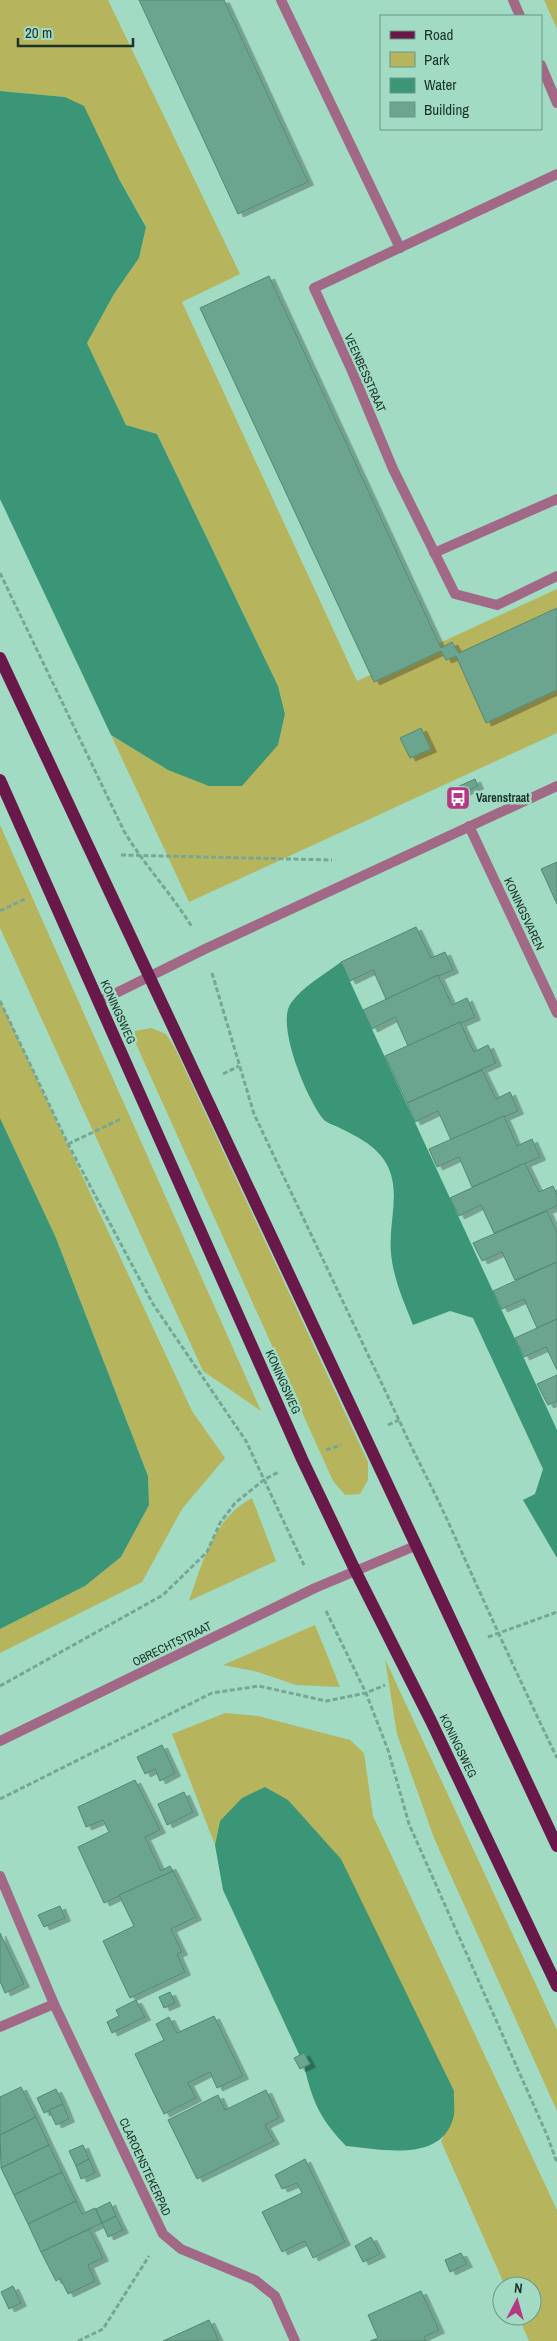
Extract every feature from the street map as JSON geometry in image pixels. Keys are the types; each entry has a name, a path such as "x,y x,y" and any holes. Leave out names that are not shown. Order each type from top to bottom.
{"main road":[{"path":"0,658 148,977 366,1435 415,1546 557,1846"},
{"name":"KONINGSWEG","path":"0,780 298,1450 356,1572 431,1721 557,1986"}],"street":[{"path":"282,0 400,248"},
{"path":"513,0 520,15"},
{"path":"542,67 557,103"},
{"name":"VEENBESSTRAAT","path":"557,174 314,288 352,371 393,469 455,594 497,605 557,576"},
{"path":"434,553 557,499"},
{"path":"98,1002 205,949 557,786"},
{"name":"KONINGSVAREN","path":"469,826 557,1013"},
{"name":"OBRECHTSTRAAT","path":"0,1741 315,1588 415,1546"},
{"name":"CLAROENSTEKERPAD","path":"0,1876 54,2004 163,2234 181,2249 255,2280 274,2296 295,2341"},
{"path":"0,2027 54,2004"}],"path":[{"path":"0,572 124,831 138,855 180,907 205,949 254,1114 400,1420 420,1467 449,1524 497,1633 557,1758"},
{"path":"98,866 120,854 342,860"},
{"path":"0,911 49,888"},
{"path":"0,1686 163,1595 207,1552 220,1523"},
{"path":"497,1633 557,1612"},
{"path":"0,1799 212,1693 259,1686 326,1701 366,1693"},
{"path":"78,2341 103,2328 163,2234"}],"green space":[{"path":"0,0 108,0 240,274 182,302 357,681 557,589 557,733 189,902 111,735 168,770 269,753 278,745 285,714 278,686 157,434 126,425 87,343 114,294 139,258 146,226 119,179 65,97 0,91"},
{"path":"544,0 557,0 557,29"},
{"path":"0,825 261,1411 203,1371 0,928"},
{"path":"0,1000 192,1411 225,1458 182,1509 142,1582 0,1653 0,1629 85,1586 121,1557 149,1505 148,1476 56,1238 0,1118"},
{"path":"151,1028 166,1034 175,1048 368,1462 368,1480 360,1494 345,1495 333,1481 136,1044 135,1031"},
{"path":"252,1498 276,1561 189,1601 205,1557 219,1529 228,1517"},
{"path":"315,1625 340,1687 296,1685 258,1672 223,1665"},
{"path":"385,1659 557,2030 557,2111 434,1838 397,1734"},
{"path":"225,1713 258,1716 350,1740 364,1753 373,1816 557,2210 557,2341 529,2341 522,2326 542,2326 542,2276 501,2276 441,2141 453,2118 220,1821 215,1845 172,1734"}],"water":[{"path":"0,91 65,97 84,106 119,179 146,227 139,258 114,294 87,343 126,425 157,434 278,686 285,714 278,745 242,786 209,786 168,770 111,735 0,499"},
{"path":"341,962 557,1430 557,1558 523,1500 535,1494 543,1469 473,1318 450,1311 413,1325 399,1290 392,1262 391,1241 394,1196 391,1174 386,1163 364,1141 324,1120 317,1111 302,1081 290,1045 287,1013 296,997"},
{"path":"0,1118 56,1238 148,1476 149,1505 121,1557 85,1586 0,1629"},
{"path":"265,1787 288,1800 341,1859 454,2091 453,2119 446,2133 436,2142 423,2148 392,2150 346,2146 318,2109 310,2089 304,2065 223,1890 215,1845 220,1821 242,1798"}],"building":[{"path":"139,0 224,0 308,182 238,214"},
{"path":"269,276 441,648 452,642 459,653 557,608 557,690 486,723 456,656 446,660 441,651 374,682 200,308"},
{"path":"421,728 431,749 410,758 400,738"},
{"path":"475,779 478,786 458,795 455,788"},
{"path":"557,862 557,904 541,869"},
{"path":"416,927 431,958 445,952 453,970 386,999 373,970 350,981 341,962"},
{"path":"438,975 452,1005 467,998 475,1017 408,1046 395,1017 372,1029 363,1010"},
{"path":"460,1022 474,1052 488,1045 496,1063 407,1103 385,1056"},
{"path":"482,1070 496,1099 510,1092 518,1111 451,1140 438,1111 415,1122 407,1103"},
{"path":"504,1116 517,1146 532,1139 540,1157 472,1187 459,1157 437,1167 429,1149"},
{"path":"525,1163 539,1192 553,1186 557,1195 557,1206 494,1233 481,1205 459,1216 450,1198"},
{"path":"547,1211 557,1233 557,1262 515,1280 502,1252 482,1261 473,1243"},
{"path":"557,1262 557,1319 537,1328 524,1299 502,1309 493,1291"},
{"path":"557,1319 557,1370 546,1347 524,1357 515,1338"},
{"path":"557,1375 557,1401 548,1405 537,1384"},
{"path":"162,1745 175,1773 160,1781 155,1769 145,1774 137,1757"},
{"path":"135,1780 160,1830 145,1837 161,1871 170,1866 173,1871 104,1903 78,1847 109,1832 103,1820 86,1827 78,1807"},
{"path":"184,1792 193,1812 167,1825 158,1804"},
{"path":"173,1871 196,1917 171,1929 182,1952 177,1954 185,1972 130,1998 103,1941 134,1926 119,1895"},
{"path":"60,1906 65,1918 44,1927 38,1915"},
{"path":"0,1933 24,1984 5,1993 0,1981"},
{"path":"170,1992 175,2003 164,2008 159,1997"},
{"path":"136,2000 145,2017 112,2033 107,2022 119,2016 116,2010"},
{"path":"214,2016 243,2076 217,2088 210,2072 188,2083 196,2098 164,2114 135,2054 164,2040 156,2024 169,2017 177,2033"},
{"path":"304,2053 310,2064 300,2069 294,2058"},
{"path":"21,2087 36,2117 0,2135 0,2097"},
{"path":"56,2089 63,2104 44,2113 37,2098"},
{"path":"266,2090 279,2118 265,2125 274,2141 197,2179 168,2120 218,2095 225,2110"},
{"path":"63,2104 69,2119 56,2125 49,2110"},
{"path":"36,2117 49,2145 1,2168 0,2135"},
{"path":"49,2145 62,2172 14,2195 1,2168"},
{"path":"83,2145 89,2159 76,2166 69,2151"},
{"path":"89,2159 95,2173 81,2179 76,2166"},
{"path":"305,2159 345,2242 313,2258 305,2241 282,2252 262,2212 302,2193 297,2183 282,2189 275,2175"},
{"path":"62,2172 76,2201 28,2224 14,2195"},
{"path":"76,2201 82,2214 95,2208 102,2223 41,2252 28,2224"},
{"path":"110,2202 116,2216 102,2223 96,2209"},
{"path":"116,2216 123,2230 108,2237 102,2223"},
{"path":"89,2229 103,2258 88,2265 95,2281 68,2294 60,2278 56,2281 41,2252"},
{"path":"371,2237 380,2254 363,2262 355,2246"},
{"path":"461,2253 467,2264 450,2272 445,2260"},
{"path":"13,2286 21,2303 9,2309 1,2292"},
{"path":"421,2291 439,2330 424,2337 426,2341 370,2341 378,2338 368,2315"},
{"path":"209,2320 219,2341 163,2341"}],"place":[{"name":"Varenstraat","path":"458,798"}]}
